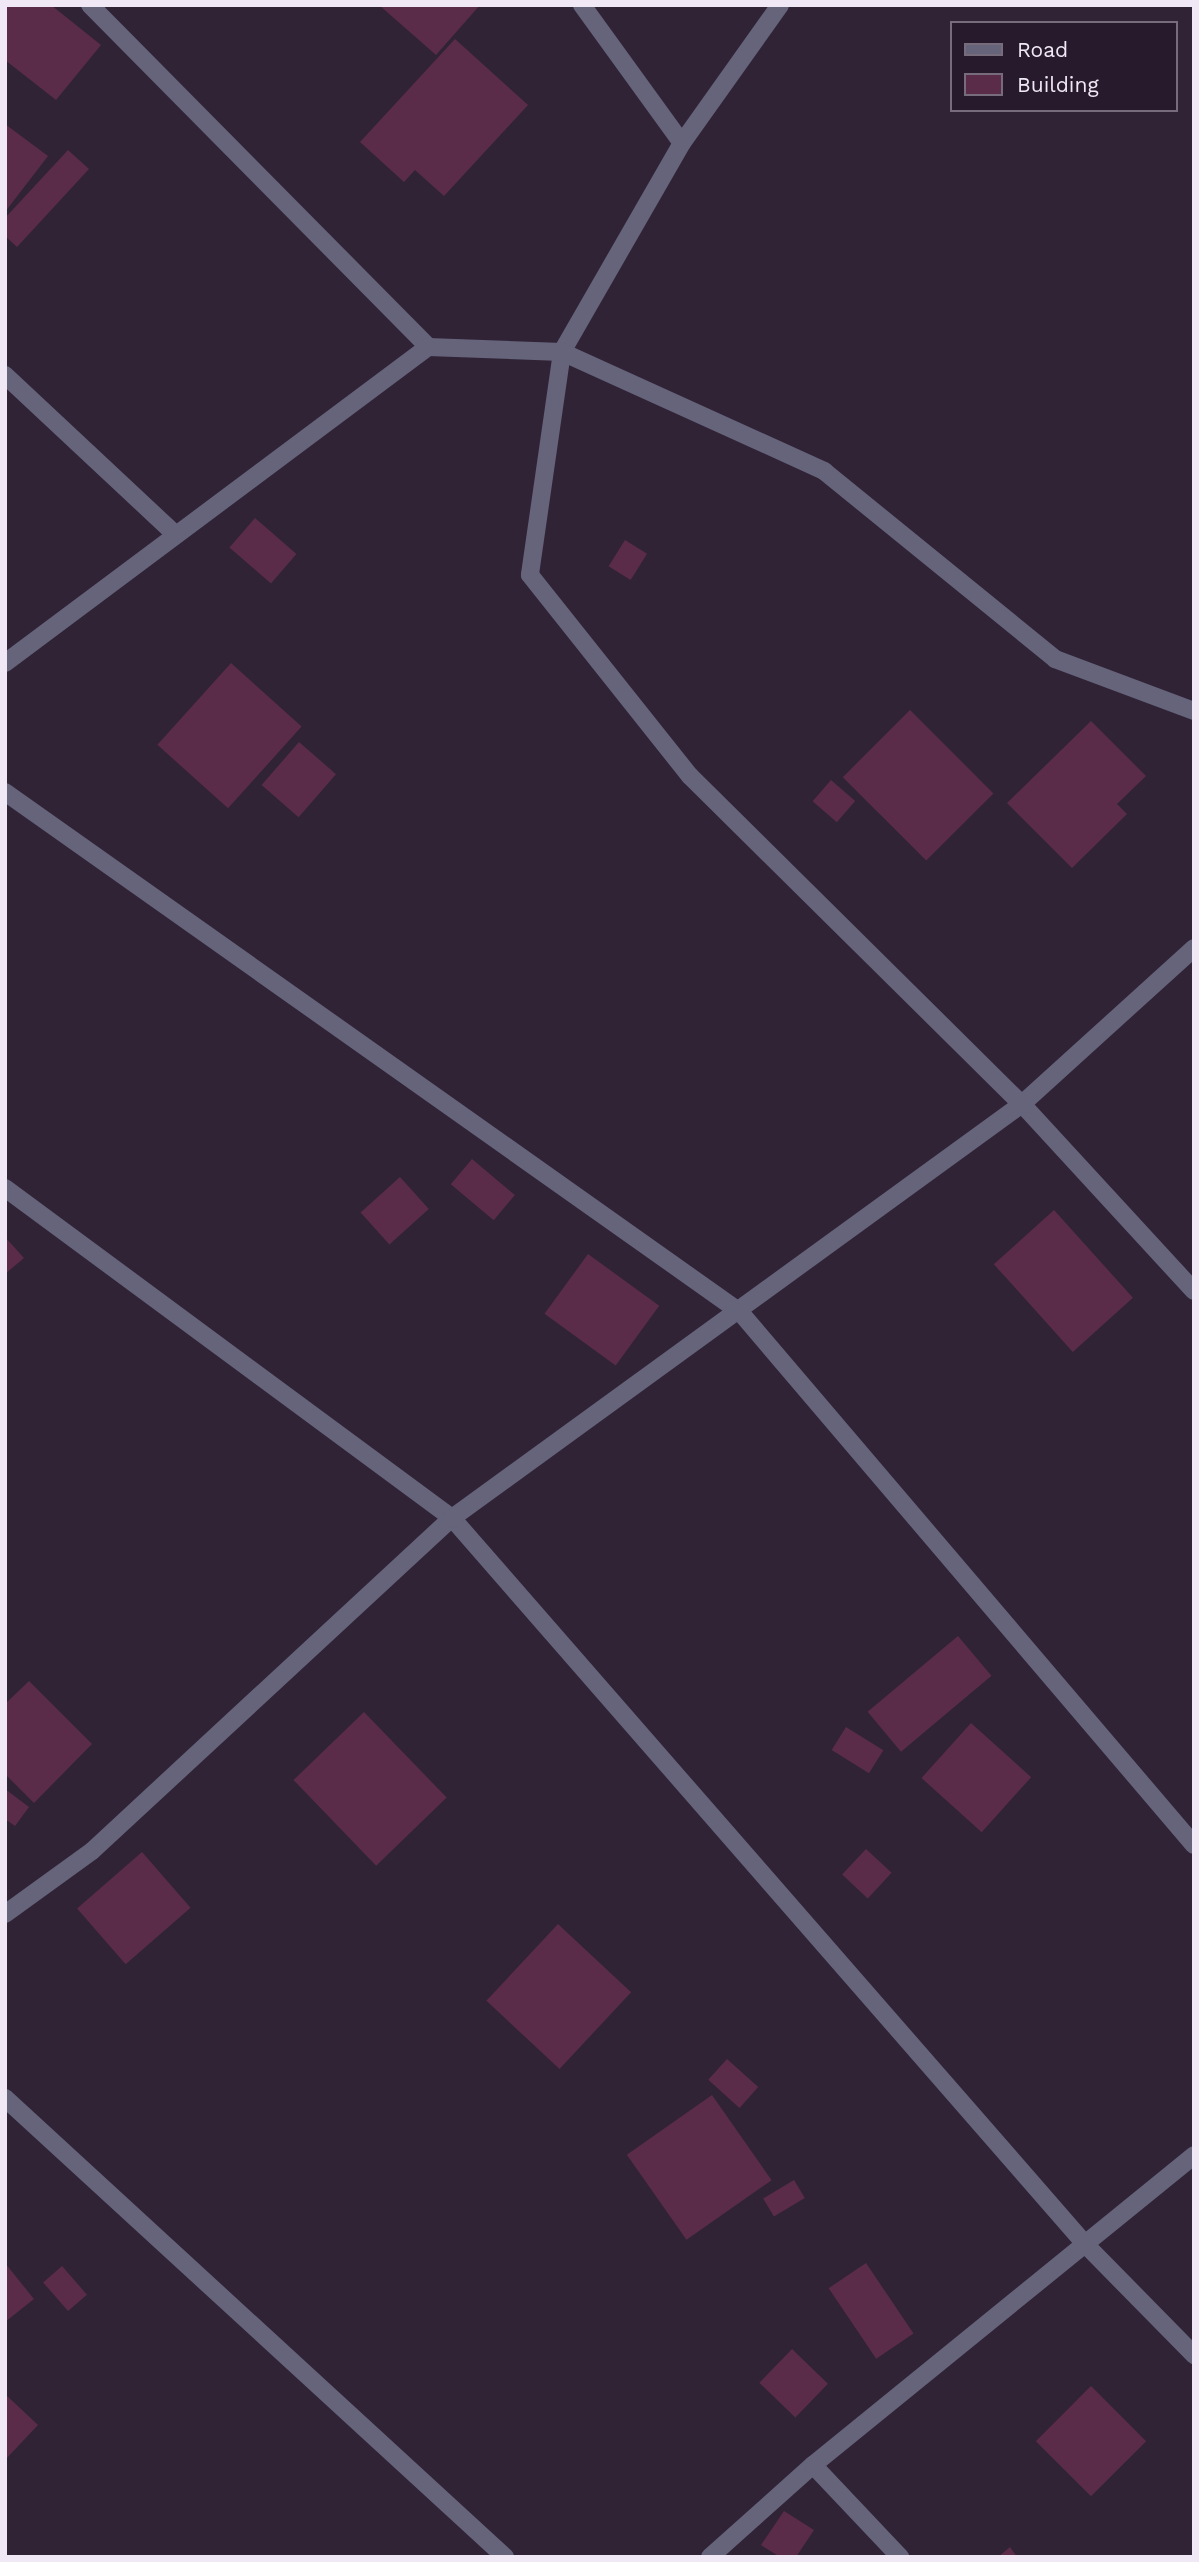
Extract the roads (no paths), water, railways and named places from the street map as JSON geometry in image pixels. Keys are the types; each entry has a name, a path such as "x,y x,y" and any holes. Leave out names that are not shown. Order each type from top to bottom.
{"street":[{"path":"90,5 428,347"},
{"path":"582,5 682,143"},
{"path":"780,5 682,143 562,352 530,575 690,776 1022,1104 1194,1291"},
{"path":"5,663 428,347 562,352 824,471 1055,659 1194,711"},
{"path":"5,375 176,535"},
{"path":"5,792 740,1312 1194,1845"},
{"path":"5,1914 92,1851 452,1518 740,1312 1022,1104 1194,948"},
{"path":"5,1188 452,1518 1085,2244 1194,2355"},
{"path":"5,2098 505,2557"},
{"path":"710,2557 813,2465 1194,2155"},
{"path":"813,2465 900,2557"}]}
